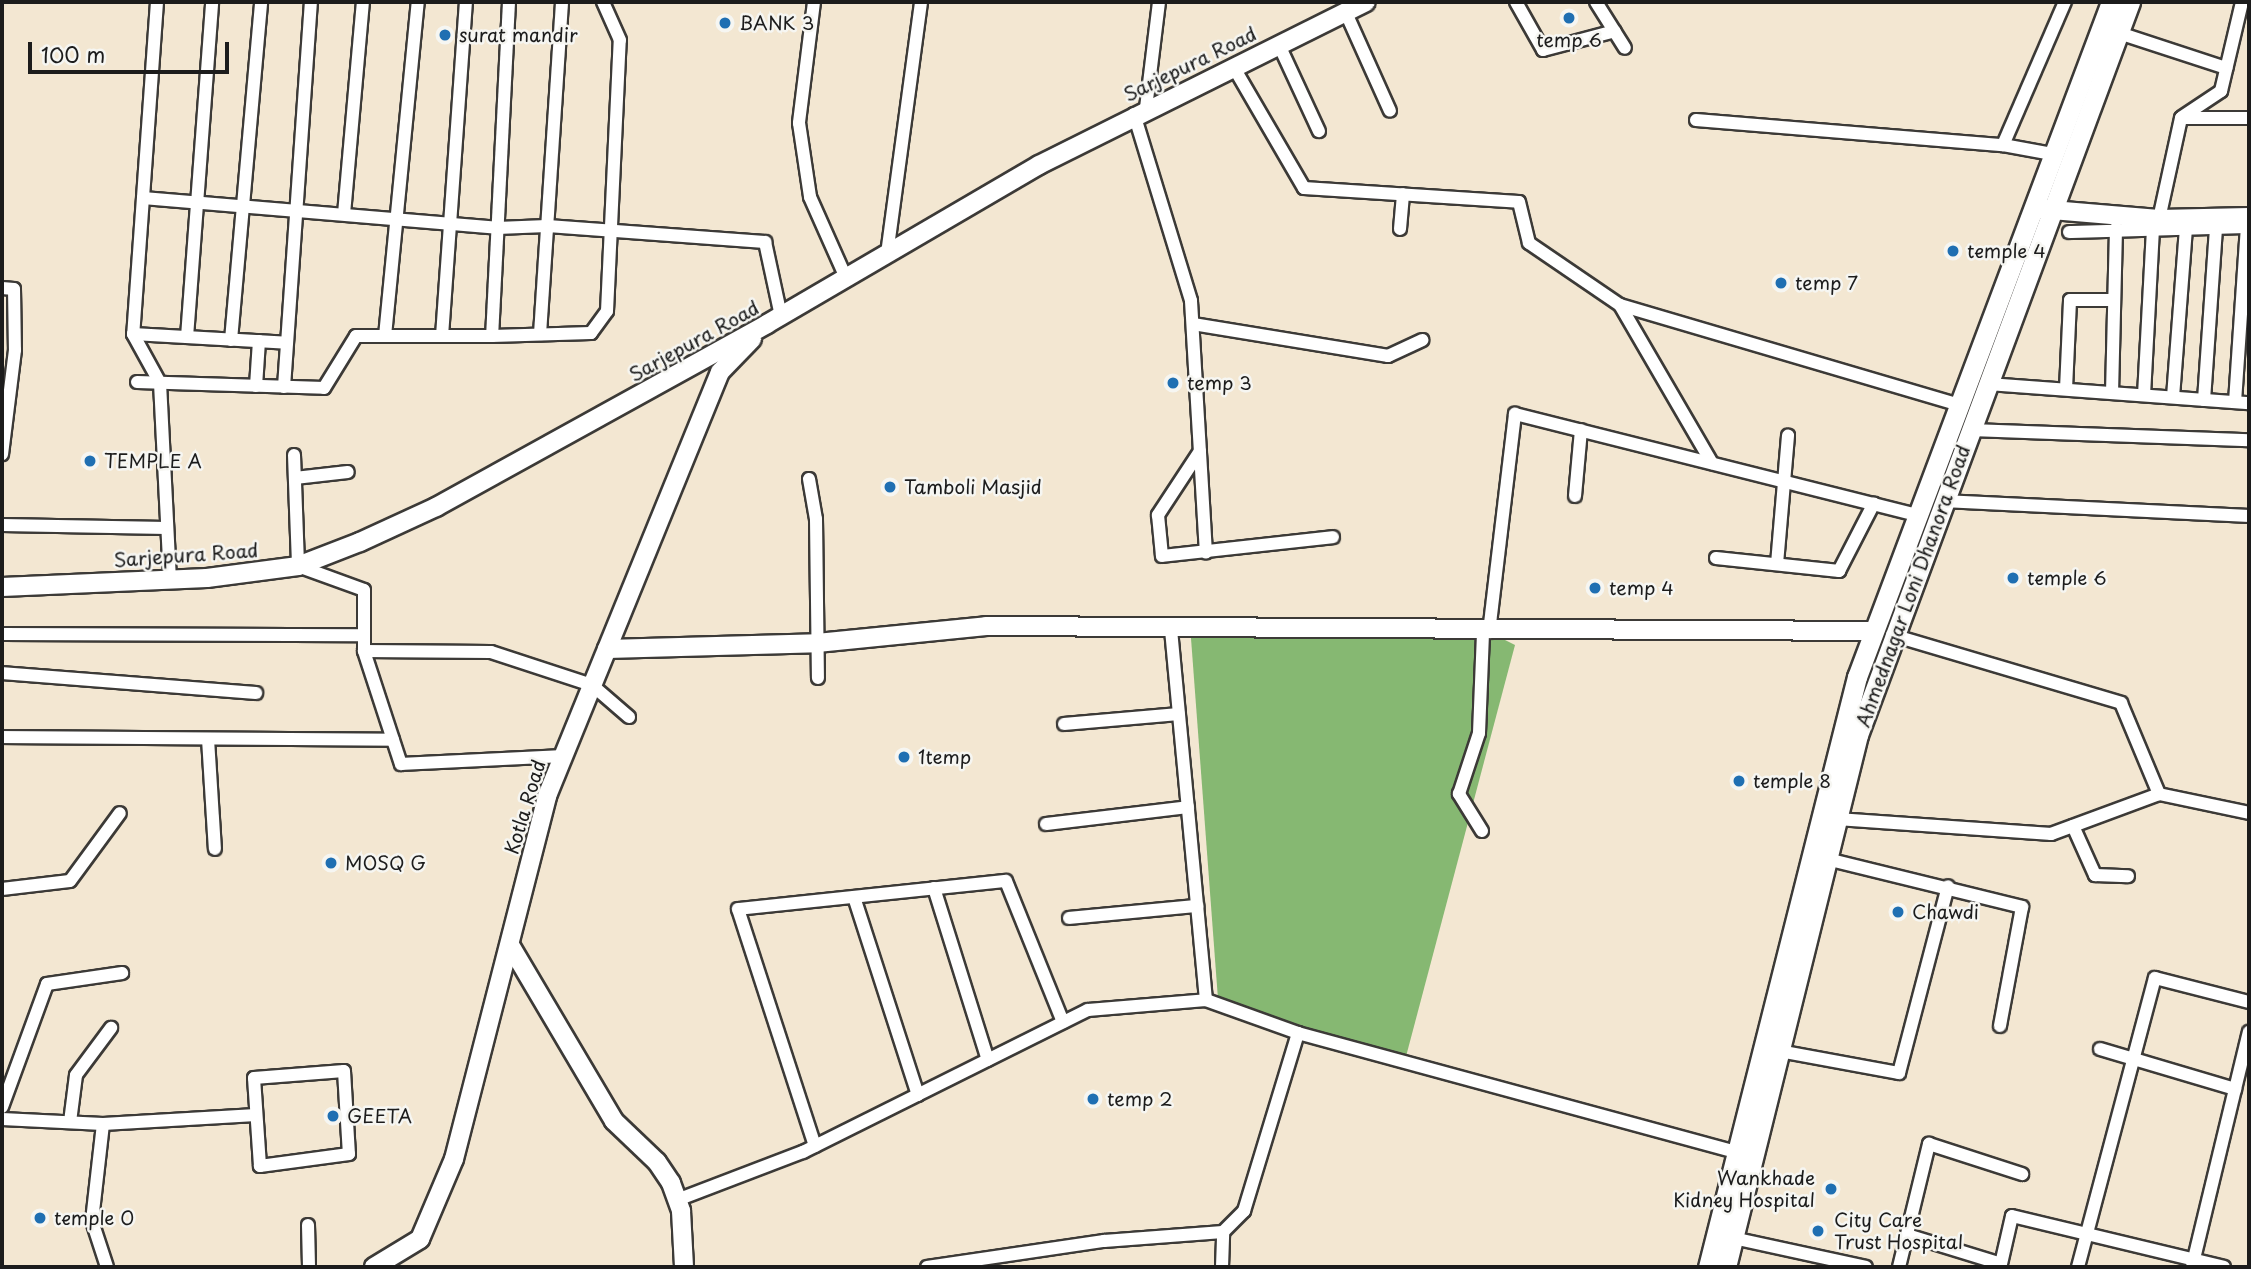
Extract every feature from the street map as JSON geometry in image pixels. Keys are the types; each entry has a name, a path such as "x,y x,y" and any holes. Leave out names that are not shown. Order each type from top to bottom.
{"main road":[{"name":"Ahmednagar Loni Dhanora Road","path":"1708,1267 1842,727 1944,501 1971,430 1988,384 2041,210 2052,154 2111,2"},
{"name":"Ahmednagar Loni Dhanora Road","path":"1726,1267 1883,633 1919,515 1960,405 2130,2"}],"street":[{"path":"157,2 132,334 160,383 170,579"},
{"path":"187,337 212,2"},
{"path":"231,340 247,206 261,2"},
{"path":"284,387 311,2"},
{"path":"344,214 363,2"},
{"path":"385,336 418,2"},
{"path":"442,336 466,2"},
{"path":"492,336 509,2"},
{"path":"540,334 562,2"},
{"path":"137,382 324,388 356,336 591,333 607,311 620,40 603,2"},
{"path":"814,2 799,122 810,197 846,278"},
{"path":"887,254 922,2"},
{"path":"1159,2 1140,111 1191,301 1206,553"},
{"name":"Sarjepura Road","path":"2,587 170,579 298,566 436,507 774,320 1140,111 1366,2"},
{"path":"1516,2 1543,50 1615,31"},
{"path":"1596,2 1625,48"},
{"path":"2003,145 2065,2"},
{"path":"2144,395 2156,223 2181,117 2221,91 2242,2"},
{"path":"1346,12 1390,111"},
{"path":"2119,33 2226,68"},
{"path":"1279,45 1319,131"},
{"path":"1233,66 1304,188 1519,202 1529,243 1620,305 1960,405"},
{"path":"2181,117 2249,118"},
{"path":"1696,120 2003,145 2052,154"},
{"path":"1400,229 1404,194"},
{"path":"143,198 497,228 547,226 765,242 774,320"},
{"path":"2041,210 2186,228 2249,224"},
{"path":"2069,232 2156,223 2249,224"},
{"path":"2235,402 2249,224"},
{"path":"2204,400 2216,227"},
{"path":"2112,393 2116,228"},
{"path":"2173,397 2186,228"},
{"path":"2,288 13,289 2,454"},
{"path":"2066,389 2070,300 2115,300"},
{"path":"1620,305 1712,463"},
{"name":"Kotla Road","path":"374,1267 421,1239 450,1171 547,796 720,372 774,320"},
{"path":"1193,324 1388,356 1423,340"},
{"path":"132,334 287,343"},
{"path":"256,386 259,341"},
{"path":"1988,384 2249,403"},
{"path":"1482,831 1460,794 1479,733 1486,632 1514,414 1919,515"},
{"path":"1575,496 1581,430"},
{"path":"1971,430 2249,440"},
{"path":"1777,564 1781,480 1788,435"},
{"path":"1200,450 1158,515 1162,556 1333,537"},
{"path":"294,456 298,566 364,590 364,651 401,764 563,756"},
{"path":"295,478 348,472"},
{"path":"809,479 816,519 818,678"},
{"path":"1944,501 2249,516"},
{"path":"1716,558 1839,571 1874,503"},
{"path":"2,525 167,528"},
{"path":"607,649 817,643 986,626 1883,633 2121,703 2159,794"},
{"path":"1171,628 1206,1000"},
{"path":"2,634 364,635"},
{"path":"364,651 491,652 592,685 629,717"},
{"path":"2,673 256,693"},
{"path":"1064,724 1179,714"},
{"path":"2,737 393,740"},
{"path":"208,739 215,849"},
{"path":"1837,819 2050,834 2159,794 2249,813"},
{"path":"1046,824 1188,807"},
{"path":"2,888 70,881 120,813"},
{"path":"2073,826 2095,875 2128,876"},
{"path":"1827,859 1948,886 2022,907 2000,1026"},
{"path":"815,1146 738,909 1006,881 1063,1022"},
{"path":"1779,1051 1899,1073 1948,886"},
{"path":"934,888 988,1060"},
{"path":"853,897 918,1095"},
{"path":"1069,918 1197,906"},
{"path":"510,945 614,1121 657,1161 677,1200 684,1267"},
{"path":"2,1107 47,984 122,973"},
{"path":"2078,1267 2155,978 2249,1002"},
{"path":"677,1200 815,1146 1088,1010 1206,1000 1298,1033 1736,1152"},
{"path":"70,1122 76,1075 111,1028"},
{"path":"2192,1264 2249,1032"},
{"path":"927,1267 1104,1241 1223,1232 1244,1210 1298,1033"},
{"path":"2100,1049 2235,1089"},
{"path":"344,1071 349,1154 260,1166 256,1115 254,1078 344,1071"},
{"path":"2,1119 103,1124 256,1115"},
{"path":"103,1124 92,1221 107,1267"},
{"path":"1899,1267 1929,1144 2022,1174"},
{"path":"1907,1235 2001,1264 2012,1216 2088,1233 2192,1264 2224,1267"},
{"path":"308,1225 309,1267"},
{"path":"1222,1267 1223,1232"},
{"path":"1733,1238 1866,1267"}],"green space":[{"path":"1190,625 1489,632 1515,645 1404,1064 1218,999"}],"place":[{"name":"temp 6","path":"1569,18"},
{"name":"BANK 3","path":"725,23"},
{"name":"surat mandir","path":"445,35"},
{"name":"temple 4","path":"1953,251"},
{"name":"temp 7","path":"1781,283"},
{"name":"temp 3","path":"1173,383"},
{"name":"TEMPLE A","path":"90,461"},
{"name":"Tamboli Masjid","path":"890,487"},
{"name":"temple 6","path":"2013,578"},
{"name":"temp 4","path":"1595,588"},
{"name":"1temp","path":"904,757"},
{"name":"temple 8","path":"1739,781"},
{"name":"MOSQ G","path":"331,863"},
{"name":"Chawdi","path":"1898,912"},
{"name":"temp 2","path":"1093,1099"},
{"name":"GEETA","path":"333,1116"},
{"name":"Wankhade Kidney Hospital","path":"1831,1189"},
{"name":"temple 0","path":"40,1218"},
{"name":"City Care Trust Hospital","path":"1818,1231"}]}
